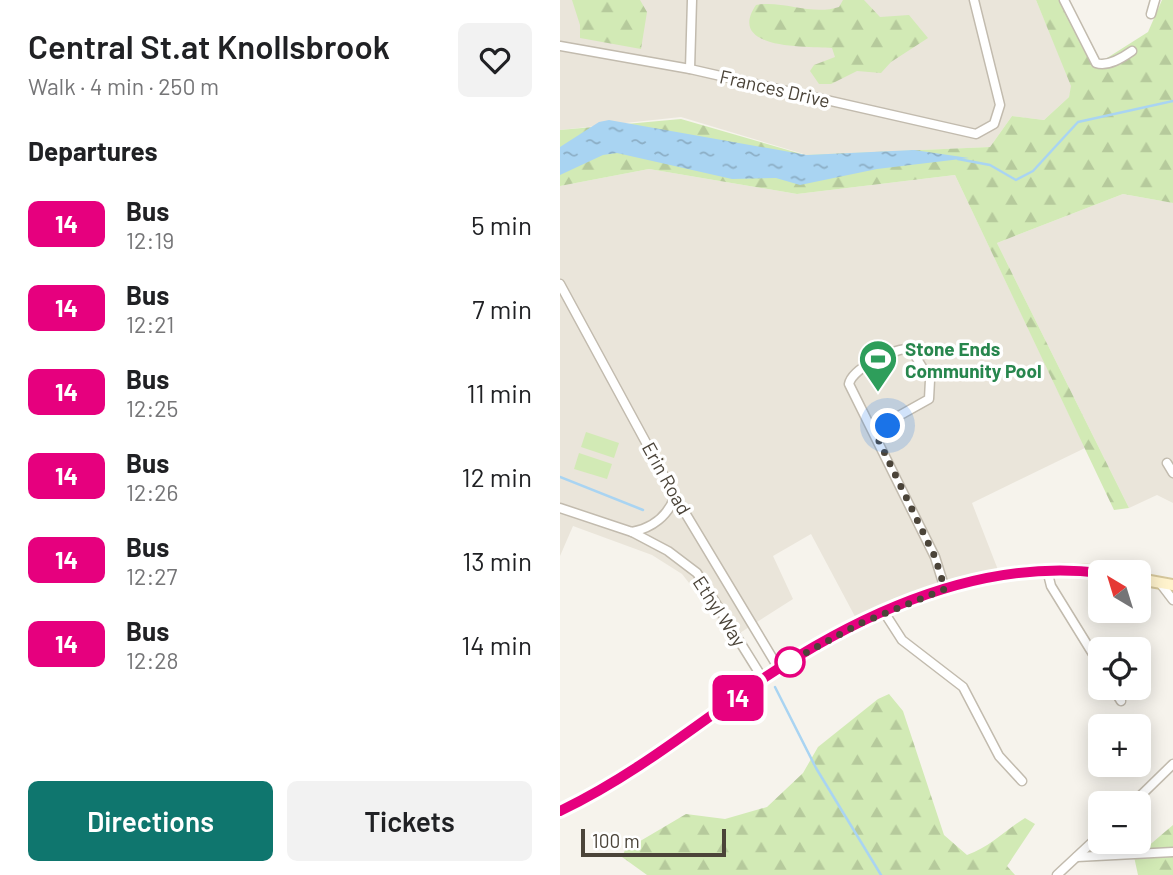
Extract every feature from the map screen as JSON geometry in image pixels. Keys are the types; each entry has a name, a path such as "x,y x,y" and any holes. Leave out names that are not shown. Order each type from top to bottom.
{"main road":[{"path":"560,811 628,776 779,669 884,612 945,589 1006,574 1047,570 1088,572"},
{"path":"1152,581 1173,586"}],"street":[{"path":"690,68 692,0"},
{"name":"Frances Drive","path":"560,46 690,68 969,133 989,129 998,119 1000,105 974,0"},
{"path":"1064,0 1096,63 1111,62 1132,51"},
{"path":"1151,14 1155,0"},
{"name":"Erin Road","path":"560,284 675,496 779,669"},
{"path":"878,439 895,418 929,399 930,380 911,349 904,348 856,370 850,379 850,389 878,439 935,557 945,589"},
{"path":"1167,463 1173,473"},
{"path":"632,532 657,522 667,512 675,496"},
{"name":"Ethyl Way","path":"560,508 632,532 668,551 697,573 763,679"},
{"path":"1047,570 1051,586 1088,646"},
{"path":"1160,583 1173,600"},
{"path":"884,612 902,640 963,687 999,756 1022,781"},
{"path":"1145,791 1173,764"},
{"path":"1057,875 1088,847"},
{"path":"1077,858 1173,852"}],"shaded area":[{"path":"560,0 1036,0 1072,86 1069,97 1044,120 1012,116 990,147 807,155 681,117 560,130"},
{"path":"649,169 797,194 955,175 1085,448 972,503 1000,575 859,624 811,534 773,556 793,599 732,638 682,574 652,555 573,526 560,556 560,186"},
{"path":"1123,194 1173,203 1173,503 1157,495 1129,508 997,243"}],"green space":[{"path":"572,0 640,0 647,12 641,49 580,38 580,25"},
{"path":"843,0 864,0 880,17 909,15 928,38 891,62 881,73 857,71 831,84 819,84 810,71 814,65 835,57 832,48 774,43 752,31 749,20 756,5 777,4 818,10 839,7"},
{"path":"1036,0 1065,0 1096,65 1148,32 1162,0 1173,0 1173,203 1123,194 997,243 1129,508 1114,510 955,175 797,194 649,169 560,186 560,130 681,119 805,155 990,147 1012,116 1044,120 1069,97 1071,86"},
{"path":"586,432 619,443 614,458 581,447"},
{"path":"579,453 612,464 607,479 574,469"},
{"path":"889,694 903,711 944,835 967,855 990,843 1025,818 1035,824 1007,866 1015,875 647,875 622,857 625,850 686,814 725,819 767,807 803,773 818,747 878,699"},
{"path":"1173,825 1173,875 1138,875 1133,854 1151,854 1151,844"}],"water":[{"path":"609,120 807,155 914,150 969,158 877,169 800,185 776,178 732,179 617,153 603,155 560,175 560,147 599,122"}],"waterway":[{"path":"958,159 990,165 1016,180 1033,171 1078,122 1173,101"},
{"path":"560,477 643,510"},
{"path":"775,687 816,768 881,875"}],"bus line":[{"name":"14","path":"560,811 628,776 787,663 875,617 935,593 990,577 1020,572 1088,572"}],"place":[{"name":"Stone Ends Community Pool","path":"878,393"}],"route":[{"path":"790,662 787,663 859,624 945,589 935,557 878,439 888,426"}]}
